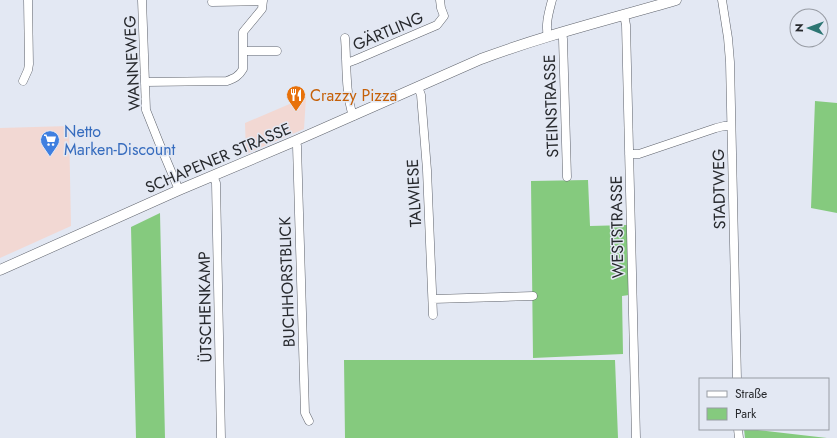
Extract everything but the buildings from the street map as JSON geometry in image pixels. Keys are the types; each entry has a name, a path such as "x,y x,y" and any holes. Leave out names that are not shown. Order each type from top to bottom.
{"street":[{"path":"22,81 28,70 29,64 28,0"},
{"name":"WANNEWEG","path":"142,0 146,110 180,190"},
{"path":"145,82 227,81 234,79 240,74 243,69 243,32 262,9 263,0 212,2"},
{"name":"GÄRTLING","path":"347,63 437,25 444,16 440,0"},
{"path":"548,37 546,31 552,0"},
{"name":"SCHAPENER STRASSE","path":"0,270 180,190 500,52 676,0"},
{"name":"STADTWEG","path":"722,0 730,50 737,378"},
{"name":"WESTSTRASSE","path":"624,15 626,25 636,438"},
{"name":"STEINSTRASSE","path":"562,33 567,178"},
{"name":"GÄRTLING","path":"345,38 348,89 350,107 353,116"},
{"path":"243,51 277,51"},
{"name":"TALWIESE","path":"418,87 421,95 427,170 433,315"},
{"path":"629,154 638,154 716,128 732,126"},
{"name":"BUCHHORSTBLICK","path":"295,141 297,146 305,414 309,421"},
{"name":"ÜTSCHENKAMP","path":"213,176 216,182 221,438"},
{"path":"433,298 533,296"}],"shaded area":[{"path":"306,97 304,129 246,154 245,123"},
{"path":"69,126 71,226 0,258 0,128"}],"green space":[{"path":"815,101 837,103 837,213 811,208"},
{"path":"588,180 590,226 627,225 629,295 622,296 623,354 533,358 531,181"},
{"path":"160,213 165,438 136,438 131,227"},
{"path":"344,360 615,360 618,438 345,438"},
{"path":"744,430 758,430 827,438 745,438"}],"place":[{"name":"Crazzy Pizza","path":"296,112"},
{"name":"Netto Marken-Discount","path":"50,157"}]}
